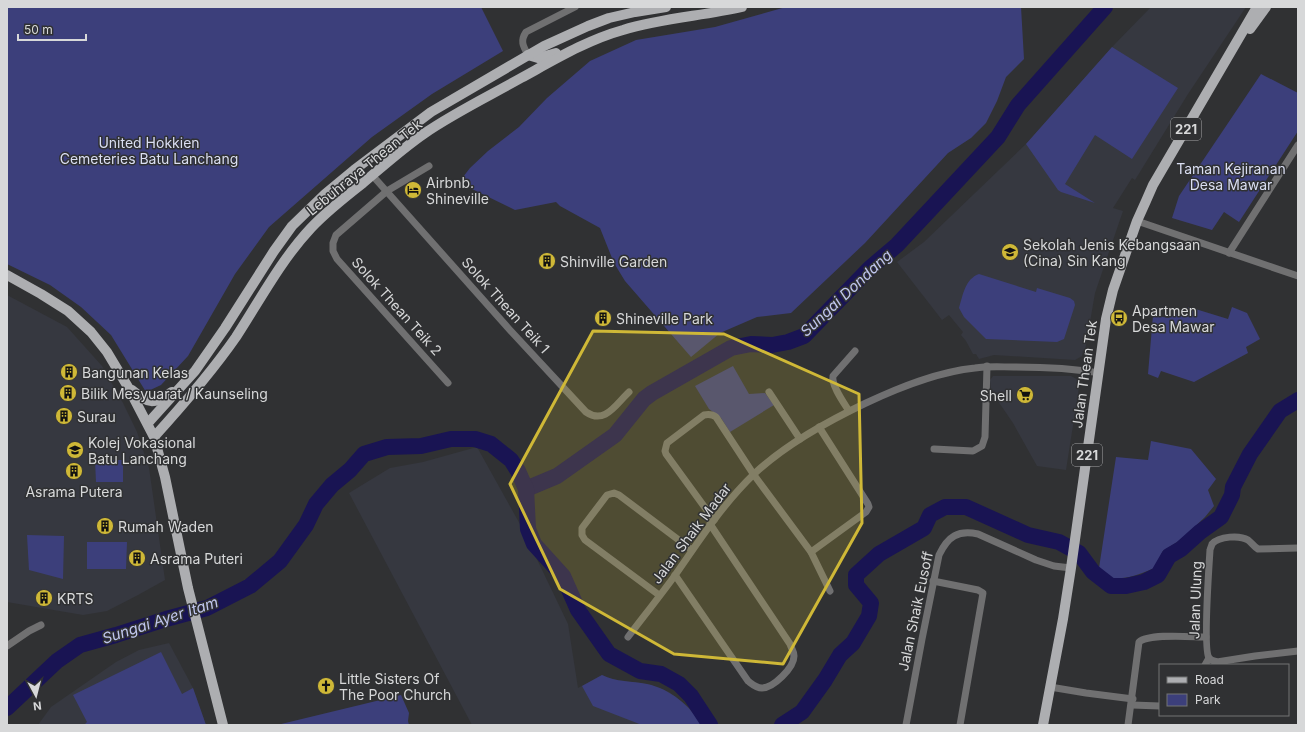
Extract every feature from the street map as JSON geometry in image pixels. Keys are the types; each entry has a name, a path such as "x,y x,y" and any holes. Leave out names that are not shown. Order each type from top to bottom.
{"main road":[{"name":"Lebuhraya Thean Tek","path":"148,423 195,371 292,226 325,194 354,170 431,112 528,54 588,26 635,12 666,7"},
{"name":"Lebuhraya Thean Tek","path":"154,437 216,366 283,263 311,228 330,210 403,149 426,132 586,44 624,29 742,7"},
{"name":"Jalan Thean Tek","path":"1043,725 1072,565 1109,304 1137,221 1153,185 1257,7"},
{"name":"Jalan Thean Tek","path":"1219,73 1266,7"},
{"path":"482,100 491,91 526,67 528,62 528,54 535,58 542,58 586,44"},
{"path":"7,275 68,311 91,332 107,352 148,423 154,437 165,477 188,588 223,725"},
{"path":"128,387 144,400 152,401 162,399 183,384"}],"street":[{"path":"528,54 522,42 522,37 526,32 575,7"},
{"path":"1229,253 1298,145"},
{"path":"387,192 429,166"},
{"name":"Solok Thean Teik 1","path":"372,175 509,329 586,412 593,416 601,416 608,413 629,392"},
{"name":"Solok Thean Teik 2","path":"387,192 336,235 333,243 333,251 337,259 448,383"},
{"path":"1137,221 1298,276"},
{"path":"849,411 832,382 832,379 855,352"},
{"path":"934,449 973,451 982,446 985,437 987,366"},
{"name":"Jalan Shaik Madar","path":"628,637 728,502 772,458 819,427 849,411 897,389 951,372 987,366 1076,369 1099,373"},
{"path":"769,392 800,439"},
{"path":"675,575 748,681 756,687 767,687 779,679 789,668 794,657 790,644 665,451 667,443 704,415 712,415 716,417 754,475 811,552 830,591"},
{"path":"811,552 866,512 869,507 819,427"},
{"path":"659,595 585,540 582,535 582,528 607,494 614,492 692,550"},
{"name":"Jalan Shaik Eusoff","path":"906,725 939,555 949,540 956,535 970,532 1054,566 1072,565"},
{"name":"Jalan Ulung","path":"1298,548 1258,549 1247,539 1239,538 1223,538 1212,544 1210,550 1206,637 1207,653 1209,658 1212,661 1218,662 1298,651"},
{"path":"933,581 978,590 983,593 960,725"},
{"path":"7,646 29,631 41,625"},
{"path":"1128,725 1139,642 1143,638 1154,636 1206,637"},
{"path":"1206,664 1209,658"},
{"path":"1050,687 1159,706"}],"highlighted area":[{"path":"593,331 724,334 859,394 862,523 783,664 674,654 560,589 510,484"}],"shaded area":[{"path":"1151,7 1246,7 1188,94 1135,180 1132,178 1113,208 1123,211 1095,293 1085,351 1083,351 1082,356 1075,360 994,355 979,359 976,354 973,354 961,335 963,332 949,315 942,320 897,262 924,242 1026,144 1114,45"},
{"name":"Kolej Vokasional Batu Lanchang","path":"7,295 67,327 102,366 123,403 137,432 149,468 165,580 107,611 83,615 7,602"},
{"path":"993,376 1071,376 1080,381 1066,470 1037,466 1013,423 991,391 990,380"},
{"path":"477,447 521,526 568,624 578,688 602,675 610,679 648,684 669,692 690,708 703,725 472,725 349,493 390,468 423,462"},
{"path":"169,643 193,688 206,725 38,725 51,707 116,662 139,650"}],"green space":[{"name":"United Hokkien Cemeteries Batu Lanchang","path":"7,7 481,7 503,51 432,94 372,137 269,227 235,274 188,356 161,385 146,392 111,335 81,307 50,285 7,264"},
{"path":"786,7 1021,7 1024,59 1006,77 997,101 986,123 971,138 948,153 865,243 791,313 757,317 720,333 691,357 625,281 614,263 600,228 560,206 556,202 515,210 470,188 463,177 488,151 519,127 547,98 590,61 636,40 715,27"},
{"path":"1112,47 1178,88 1132,159 1095,135 1065,184 1095,203 1058,190 1026,144"},
{"name":"Taman Kejiranan Desa Mawar","path":"1261,74 1298,93 1298,131 1239,222 1224,212 1212,230 1172,218 1179,196"},
{"path":"979,274 1036,292 1037,288 1070,298 1074,301 1075,305 1064,339 1057,342 986,339 964,317 959,308 963,293 968,284 974,276"},
{"path":"1189,307 1228,319 1232,307 1247,313 1260,339 1246,347 1248,353 1194,382 1161,371 1158,378 1148,374 1153,315 1168,318"},
{"path":"733,366 749,394 765,393 774,405 730,432 721,418 709,409 695,386"},
{"path":"1151,441 1191,449 1216,479 1208,490 1214,506 1182,539 1163,551 1154,568 1134,576 1113,579 1099,568 1116,457 1148,460"},
{"path":"95,460 123,460 123,482 96,482"},
{"path":"27,535 64,536 63,579 29,570"},
{"path":"87,542 127,542 126,569 87,569"},
{"path":"161,652 182,694 193,688 206,725 84,725 87,722 73,695"},
{"path":"602,675 618,680 656,686 679,699 692,711 703,725 642,725 593,706 582,686"},
{"path":"401,695 409,713 409,725 277,725"}],"waterway":[{"name":"Sungai Dondang","path":"526,489 557,476 615,435 644,399 652,393 731,348 751,344 772,345 788,342 804,336 870,268 897,245 998,137 1018,105 1105,7"},
{"name":"Sungai Ayer Itam","path":"782,725 802,712 825,680 840,655 853,643 869,616 871,603 856,585 856,575 879,554 924,528 930,515 945,507 966,507 1028,535 1059,542 1079,553 1093,572 1111,586 1126,586 1144,582 1158,575 1169,556 1181,549 1200,532 1221,517 1232,495 1233,487 1250,454 1280,411 1298,400"},
{"name":"Sungai Ayer Itam","path":"7,708 57,661 80,645 207,608 250,586 280,561 306,525 316,504 332,485 350,470 364,454 387,447 421,446 451,439 475,439 491,444 511,460 518,471 526,489 528,529 534,544 563,576 578,610 609,654 640,671 661,674 679,684 691,696 710,725"}],"place":[{"name":"Airbnb. Shineville","path":"413,190"},
{"name":"Sekolah Jenis Kebangsaan (Cina) Sin Kang","path":"1010,252"},
{"name":"Shinville Garden","path":"547,261"},
{"name":"Shineville Park","path":"603,318"},
{"name":"Apartmen Desa Mawar","path":"1119,318"},
{"name":"Bangunan Kelas","path":"69,372"},
{"name":"Bilik Mesyuarat / Kaunseling","path":"68,393"},
{"name":"Shell","path":"1025,395"},
{"name":"Surau","path":"64,416"},
{"name":"Kolej Vokasional Batu Lanchang","path":"75,450"},
{"name":"Asrama Putera","path":"74,471"},
{"name":"Rumah Waden","path":"105,526"},
{"name":"Asrama Puteri","path":"137,558"},
{"name":"KRTS","path":"44,598"},
{"name":"Little Sisters Of The Poor Church","path":"326,686"}]}
